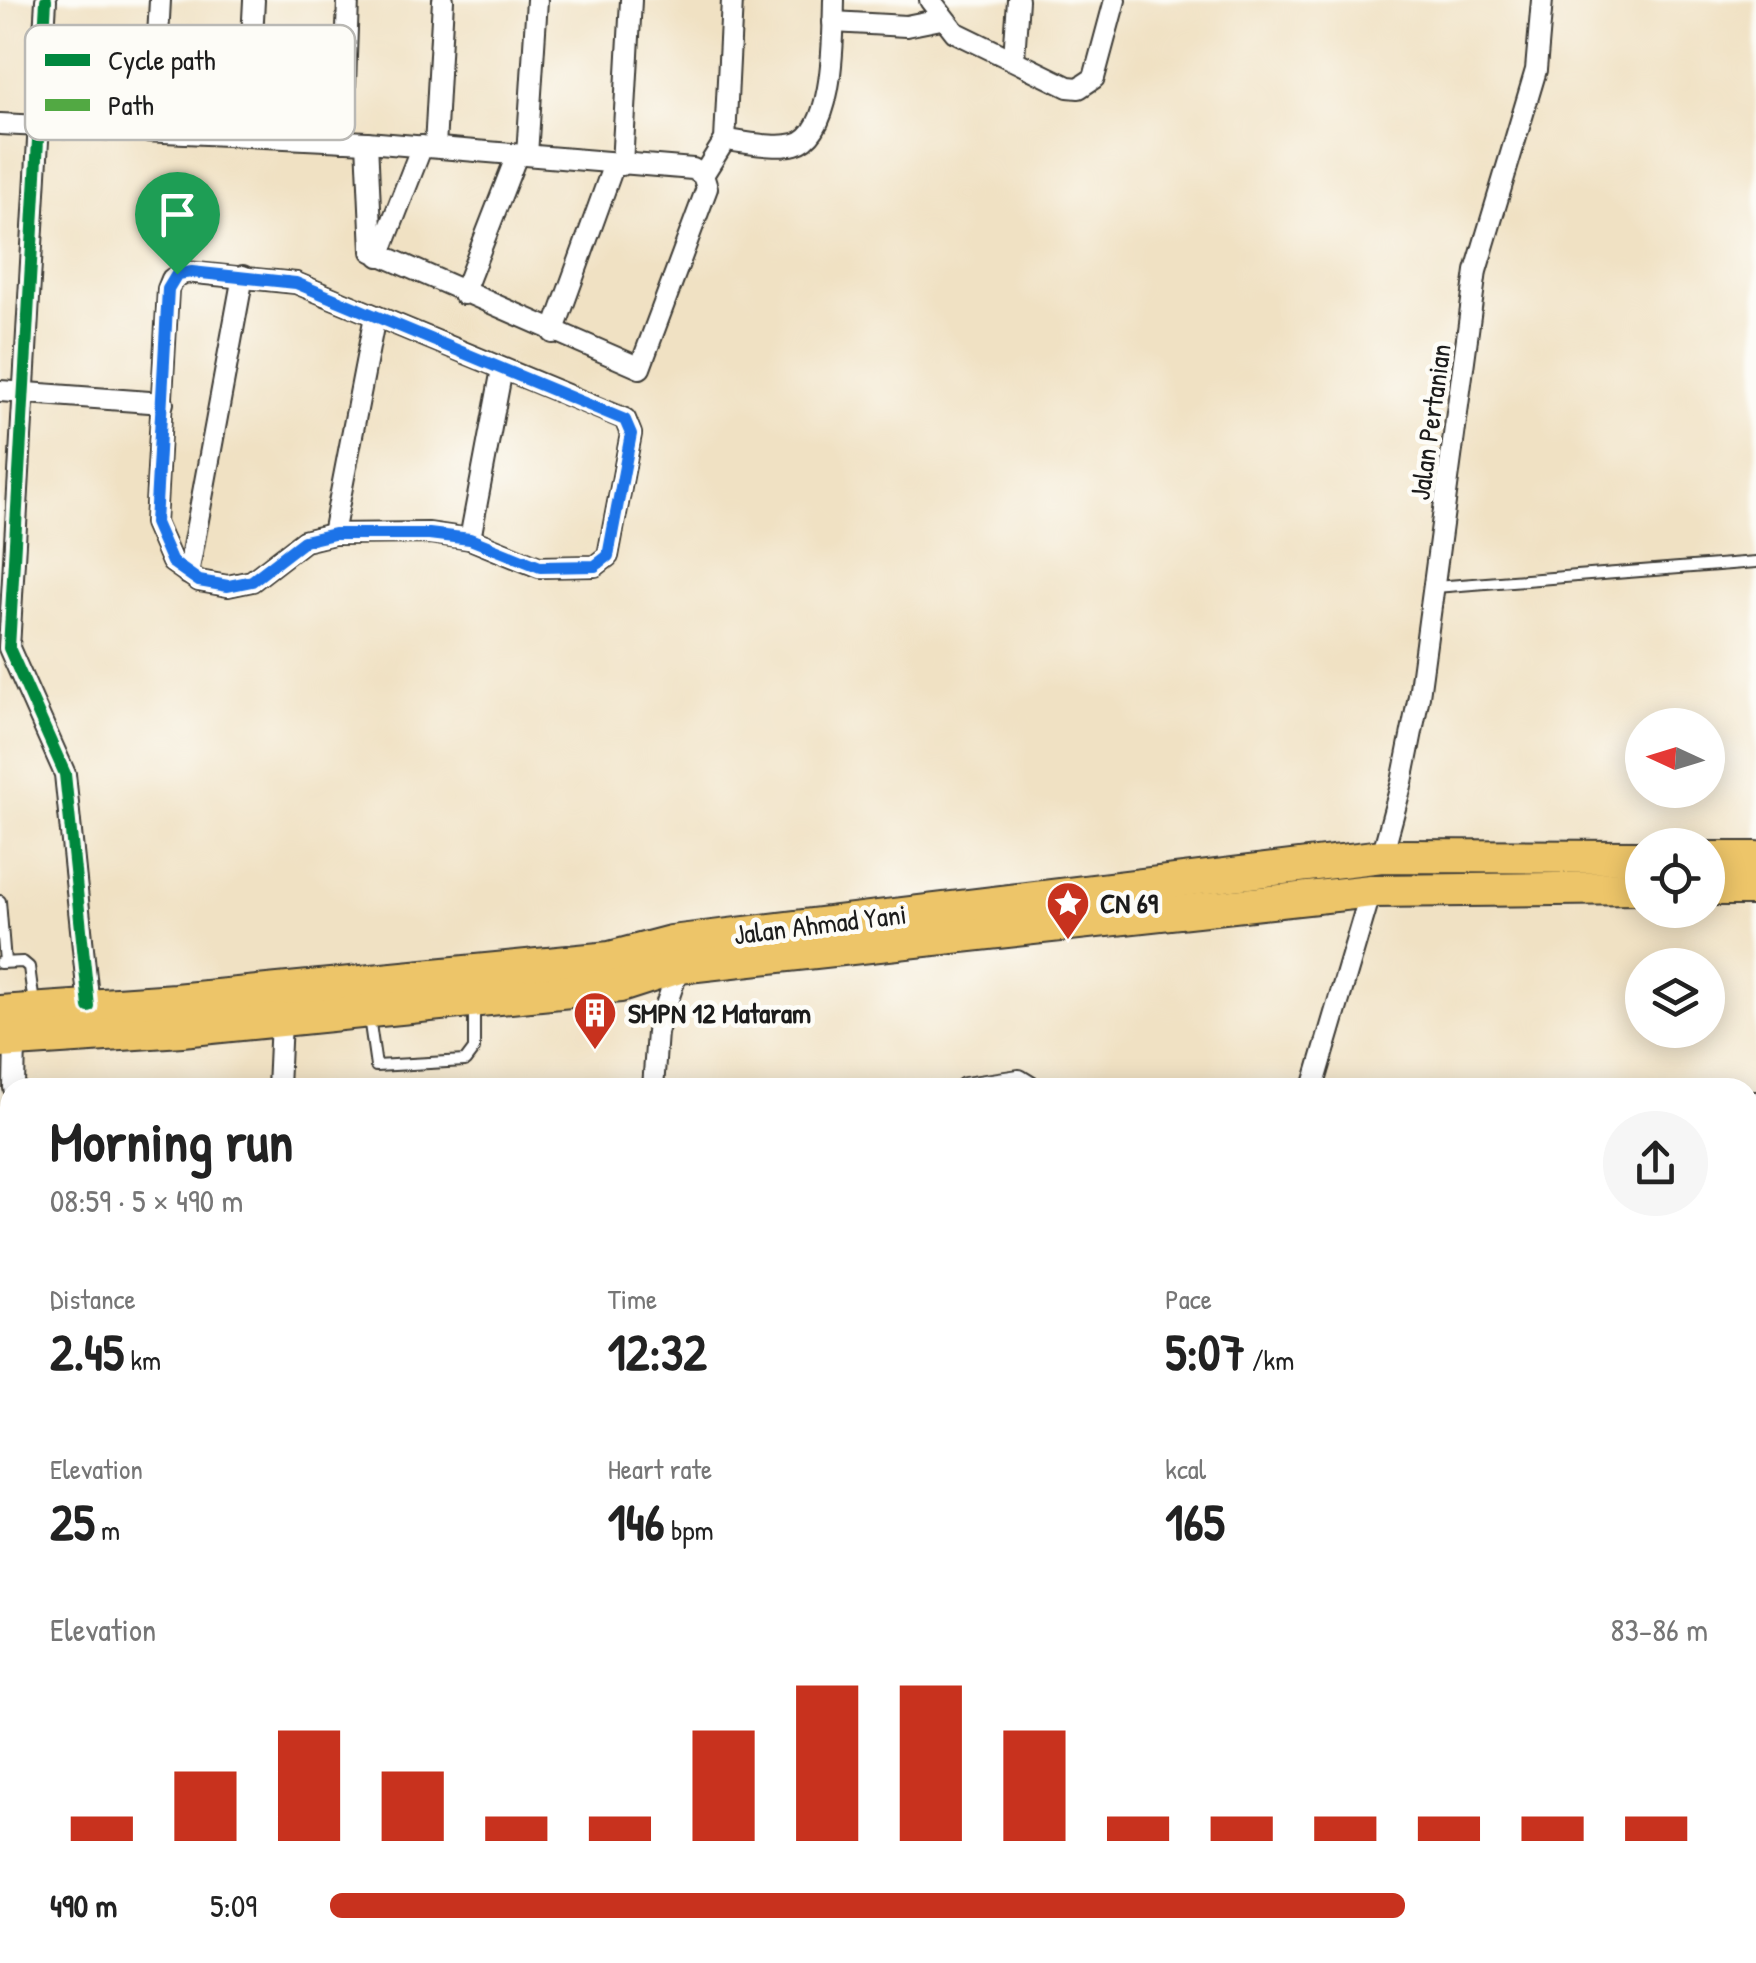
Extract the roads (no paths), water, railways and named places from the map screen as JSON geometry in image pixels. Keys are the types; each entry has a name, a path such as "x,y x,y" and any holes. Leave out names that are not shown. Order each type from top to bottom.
{"highway":[{"name":"Jalan Ahmad Yani","path":"5,1032 34,1012 89,1006 178,1015 615,972 672,960 1382,856 1625,857"},
{"path":"1725,858 1756,858"},
{"path":"672,960 1371,891 1625,888"},
{"path":"1725,889 1756,890"},
{"path":"5,1032 178,1015 280,1020 368,1012 474,1001 615,972"}],"street":[{"path":"45,25 46,0"},
{"path":"159,25 160,0"},
{"path":"253,25 254,0"},
{"path":"347,25 348,0"},
{"path":"379,256 428,146 443,0"},
{"path":"463,294 522,155 537,0"},
{"path":"553,333 618,164 631,0"},
{"path":"368,142 369,240 379,256 635,368 644,365 706,188 703,175 725,140 732,0"},
{"path":"725,140 792,145 808,137 825,108 834,0"},
{"path":"1014,58 1018,0"},
{"path":"833,22 906,26 935,9 955,32 1068,87 1086,86 1094,78 1116,0"},
{"name":"Jalan Pertanian","path":"1382,856 1412,739 1476,271 1536,70 1542,0"},
{"path":"0,124 25,125"},
{"path":"38,140 10,658 65,774 89,1006"},
{"path":"324,140 693,170 703,175"},
{"path":"186,272 244,276 296,283 630,426 608,556 595,566 540,567 470,539 429,534 334,534 304,541 252,581 228,586 199,581 172,562 155,523 172,279 186,272"},
{"path":"188,574 244,276"},
{"path":"334,534 375,316"},
{"path":"470,539 502,369"},
{"path":"0,390 163,403"},
{"path":"1315,1078 1371,891"},
{"path":"654,1078 656,1032 672,960"},
{"path":"278,1078 280,1020"},
{"path":"5,1032 12,1078"}],"lane":[{"path":"1434,587 1756,562"},
{"path":"0,901 2,962 29,966 34,1012"},
{"path":"368,1012 376,1066 465,1061 474,1049 474,1001"}],"place":[{"name":"CN 69","path":"1068,941"},
{"name":"SMPN 12 Mataram","path":"595,1051"}]}
